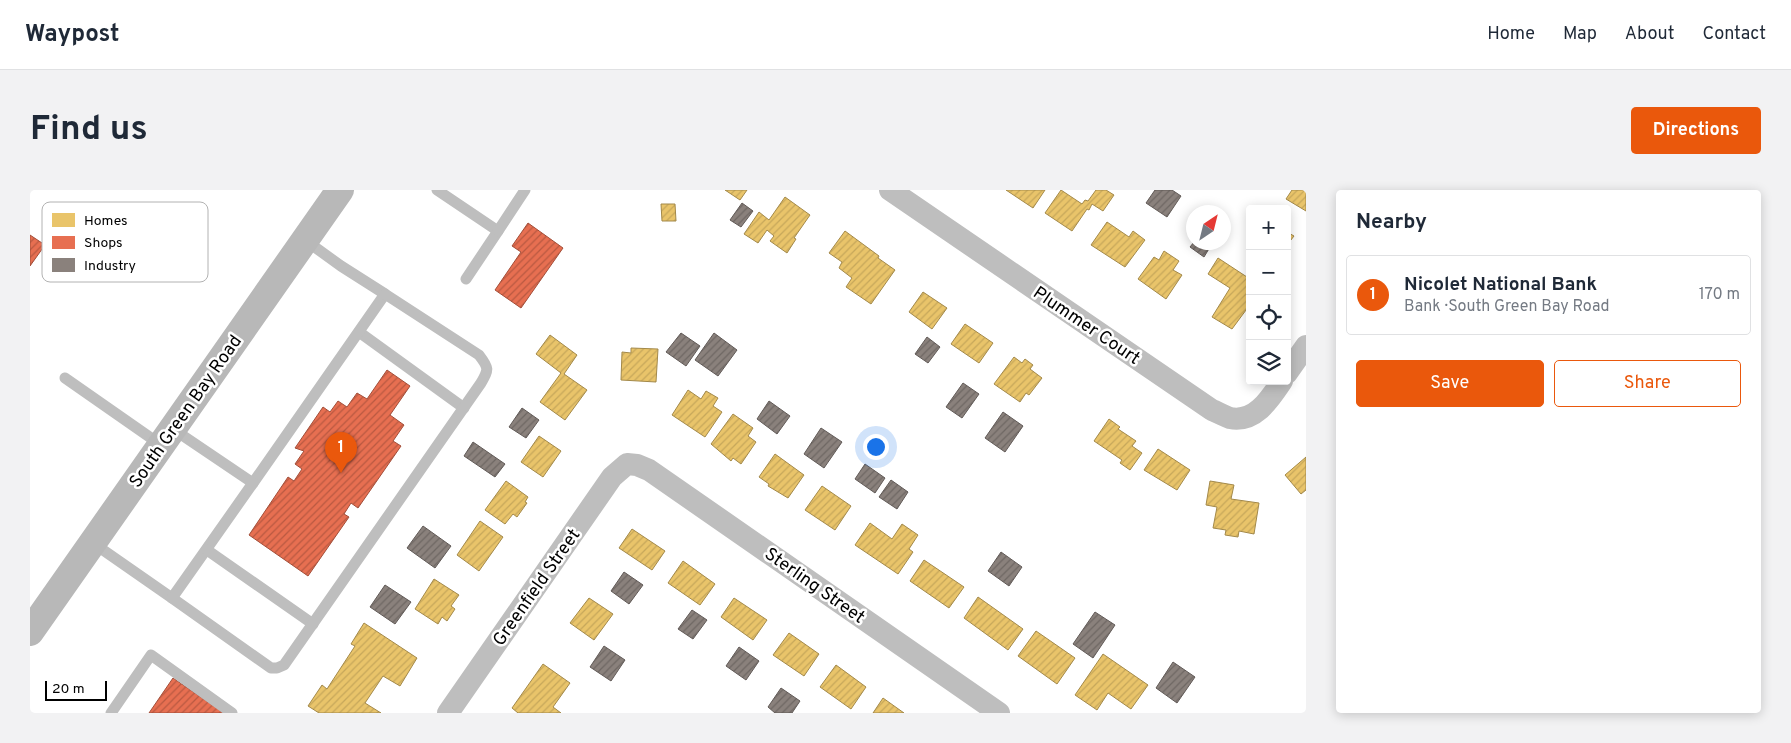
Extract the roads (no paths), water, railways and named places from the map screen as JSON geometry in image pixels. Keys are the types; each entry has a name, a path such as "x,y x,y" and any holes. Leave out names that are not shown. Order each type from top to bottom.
{"main road":[{"name":"South Green Bay Road","path":"30,632 340,190"}],"street":[{"name":"Plummer Court","path":"890,190 1212,410 1229,418 1239,418 1253,414 1265,406 1279,385"},
{"path":"1291,367 1306,346"},
{"name":"Greenfield Street","path":"448,713 612,477 627,464"},
{"name":"Sterling Street","path":"627,464 637,465 649,470 999,713"}],"lane":[{"path":"437,190 498,231"},
{"path":"466,280 525,190"},
{"path":"93,543 271,668 284,665 313,624 481,383 487,371 487,365 479,355 341,266 305,240"},
{"path":"172,598 208,550 385,294"},
{"path":"359,332 464,408"},
{"path":"65,378 167,437 254,484"},
{"path":"208,550 313,624"},
{"path":"111,713 151,655 232,713"}],"place":[{"name":"Nicolet National Bank","path":"341,473"}]}
